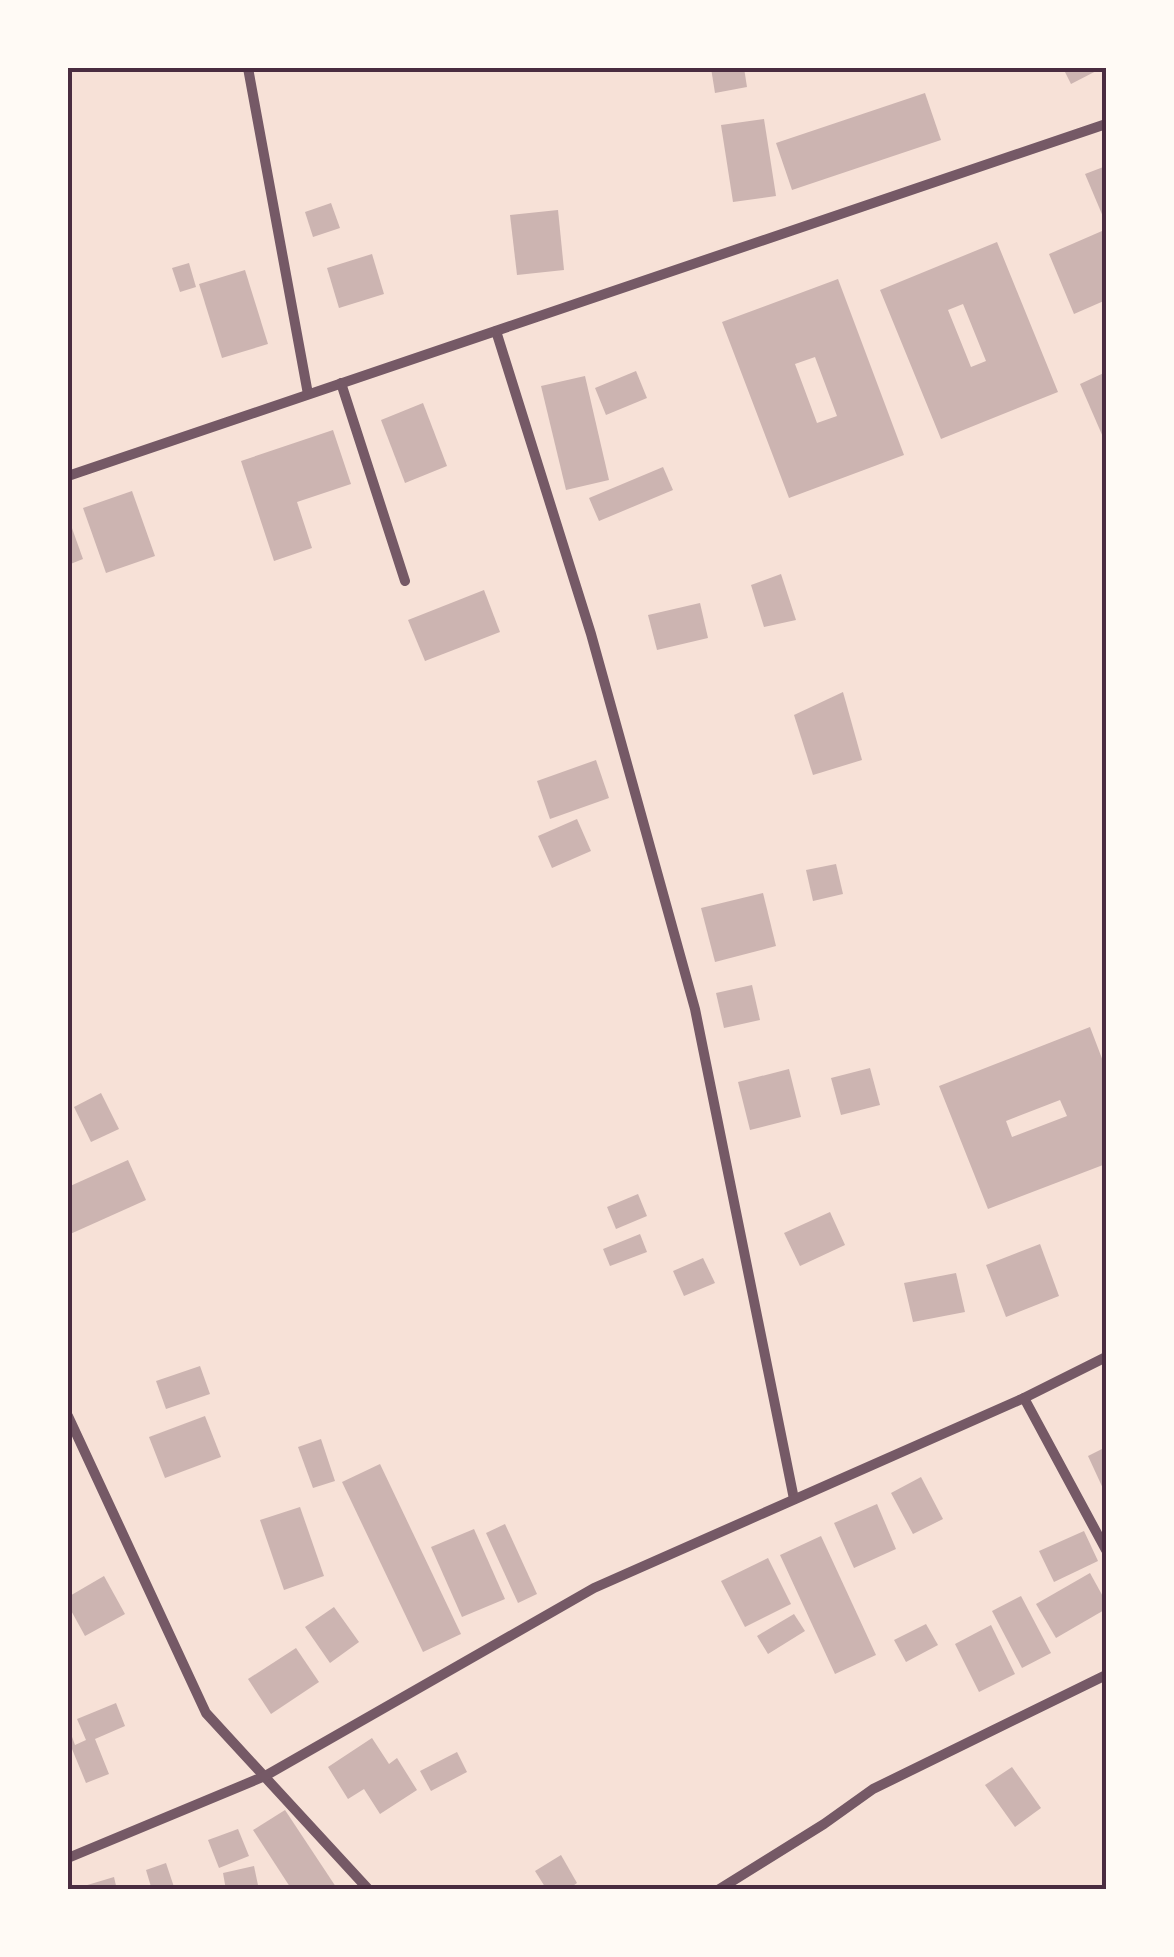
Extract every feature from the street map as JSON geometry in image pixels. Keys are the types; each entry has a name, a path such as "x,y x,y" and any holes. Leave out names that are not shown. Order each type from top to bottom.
{"street":[{"path":"248,68 308,394"},
{"path":"68,476 1106,124"},
{"path":"496,331 591,634 695,1009 794,1500"},
{"path":"341,383 405,582"},
{"path":"68,1858 264,1776 594,1588 1024,1398 1106,1357"},
{"path":"1024,1398 1106,1550"},
{"path":"68,1416 206,1712 370,1890"},
{"path":"718,1890 872,1789 1106,1675"}],"building":[{"path":"711,68 744,68 747,87 715,93"},
{"path":"1063,68 1102,68 1071,84"},
{"path":"925,93 941,140 792,190 776,143"},
{"path":"764,119 776,196 733,202 721,125"},
{"path":"1106,166 1106,218 1104,219 1085,174"},
{"path":"331,203 340,228 313,237 305,212"},
{"path":"558,210 564,270 517,275 510,215"},
{"path":"1102,231 1106,241 1106,300 1074,314 1049,254"},
{"path":"997,242 1058,392 941,439 880,290","holes":["963,304 986,361 971,367 948,310"]},
{"path":"372,254 384,294 339,308 327,268"},
{"path":"189,263 196,287 180,292 172,268"},
{"path":"245,270 268,344 222,358 199,284"},
{"path":"838,279 904,455 789,498 722,322","holes":["815,357 837,416 817,423 795,364"]},
{"path":"636,371 647,398 606,415 595,388"},
{"path":"1106,372 1106,444 1080,384"},
{"path":"585,376 609,480 566,490 541,386"},
{"path":"423,403 447,466 405,483 381,420"},
{"path":"333,430 351,484 297,502 312,548 274,561 241,461"},
{"path":"663,467 673,490 599,521 589,498"},
{"path":"132,491 155,556 106,573 83,508"},
{"path":"68,517 83,559 68,565"},
{"path":"781,574 796,620 764,627 751,585"},
{"path":"484,590 500,632 425,661 408,620"},
{"path":"700,603 708,638 657,650 648,615"},
{"path":"843,692 862,760 813,775 794,715"},
{"path":"596,760 609,798 550,819 537,781"},
{"path":"577,819 591,851 552,868 538,836"},
{"path":"836,864 843,894 813,901 806,870"},
{"path":"763,893 776,946 715,962 701,908"},
{"path":"752,985 760,1020 724,1028 716,993"},
{"path":"1090,1027 1106,1069 1106,1173 1103,1165 988,1209 939,1086","holes":["1060,1100 1067,1116 1012,1137 1006,1121"]},
{"path":"870,1068 880,1105 841,1115 831,1078"},
{"path":"789,1069 801,1117 750,1130 738,1082"},
{"path":"101,1093 119,1129 91,1142 74,1107"},
{"path":"128,1160 146,1200 68,1235 68,1187"},
{"path":"638,1194 647,1216 616,1229 607,1207"},
{"path":"830,1212 845,1245 800,1266 784,1233"},
{"path":"640,1234 647,1252 610,1266 603,1249"},
{"path":"1040,1244 1059,1296 1006,1317 986,1265"},
{"path":"703,1258 715,1283 684,1296 673,1271"},
{"path":"956,1273 965,1312 913,1322 904,1283"},
{"path":"200,1366 210,1394 166,1409 156,1381"},
{"path":"205,1416 221,1457 165,1478 149,1437"},
{"path":"321,1439 335,1481 313,1488 298,1447"},
{"path":"1106,1447 1106,1495 1088,1456"},
{"path":"380,1464 461,1634 423,1652 342,1482"},
{"path":"921,1477 943,1519 913,1534 891,1493"},
{"path":"877,1504 896,1549 854,1568 834,1523"},
{"path":"300,1507 324,1576 284,1590 260,1520"},
{"path":"505,1524 537,1594 518,1603 486,1533"},
{"path":"474,1529 505,1599 462,1617 431,1547"},
{"path":"1084,1531 1098,1561 1054,1582 1039,1551"},
{"path":"821,1536 876,1655 835,1674 780,1555"},
{"path":"768,1558 791,1604 745,1627 721,1581"},
{"path":"1090,1573 1106,1609 1056,1638 1036,1604"},
{"path":"104,1576 125,1614 85,1636 68,1605 68,1597"},
{"path":"1021,1596 1051,1653 1022,1668 992,1611"},
{"path":"334,1607 359,1642 330,1663 305,1627"},
{"path":"794,1614 805,1631 768,1654 757,1636"},
{"path":"926,1624 938,1645 906,1662 894,1640"},
{"path":"991,1625 1015,1674 979,1692 955,1644"},
{"path":"296,1648 319,1682 271,1714 248,1679"},
{"path":"116,1703 125,1726 95,1739 109,1774 86,1783 72,1749 68,1751 68,1726 75,1745 86,1740 77,1719"},
{"path":"372,1738 389,1764 397,1758 417,1790 380,1814 364,1789 348,1799 328,1767"},
{"path":"457,1752 467,1772 431,1791 420,1771"},
{"path":"1012,1767 1041,1808 1015,1827 985,1785"},
{"path":"285,1810 338,1890 292,1890 253,1830"},
{"path":"238,1829 249,1856 219,1868 208,1840"},
{"path":"561,1855 577,1883 567,1890 547,1890 535,1871"},
{"path":"166,1863 175,1890 152,1890 146,1870"},
{"path":"254,1866 259,1890 226,1890 223,1873"},
{"path":"114,1877 117,1890 85,1890 84,1886"}]}
